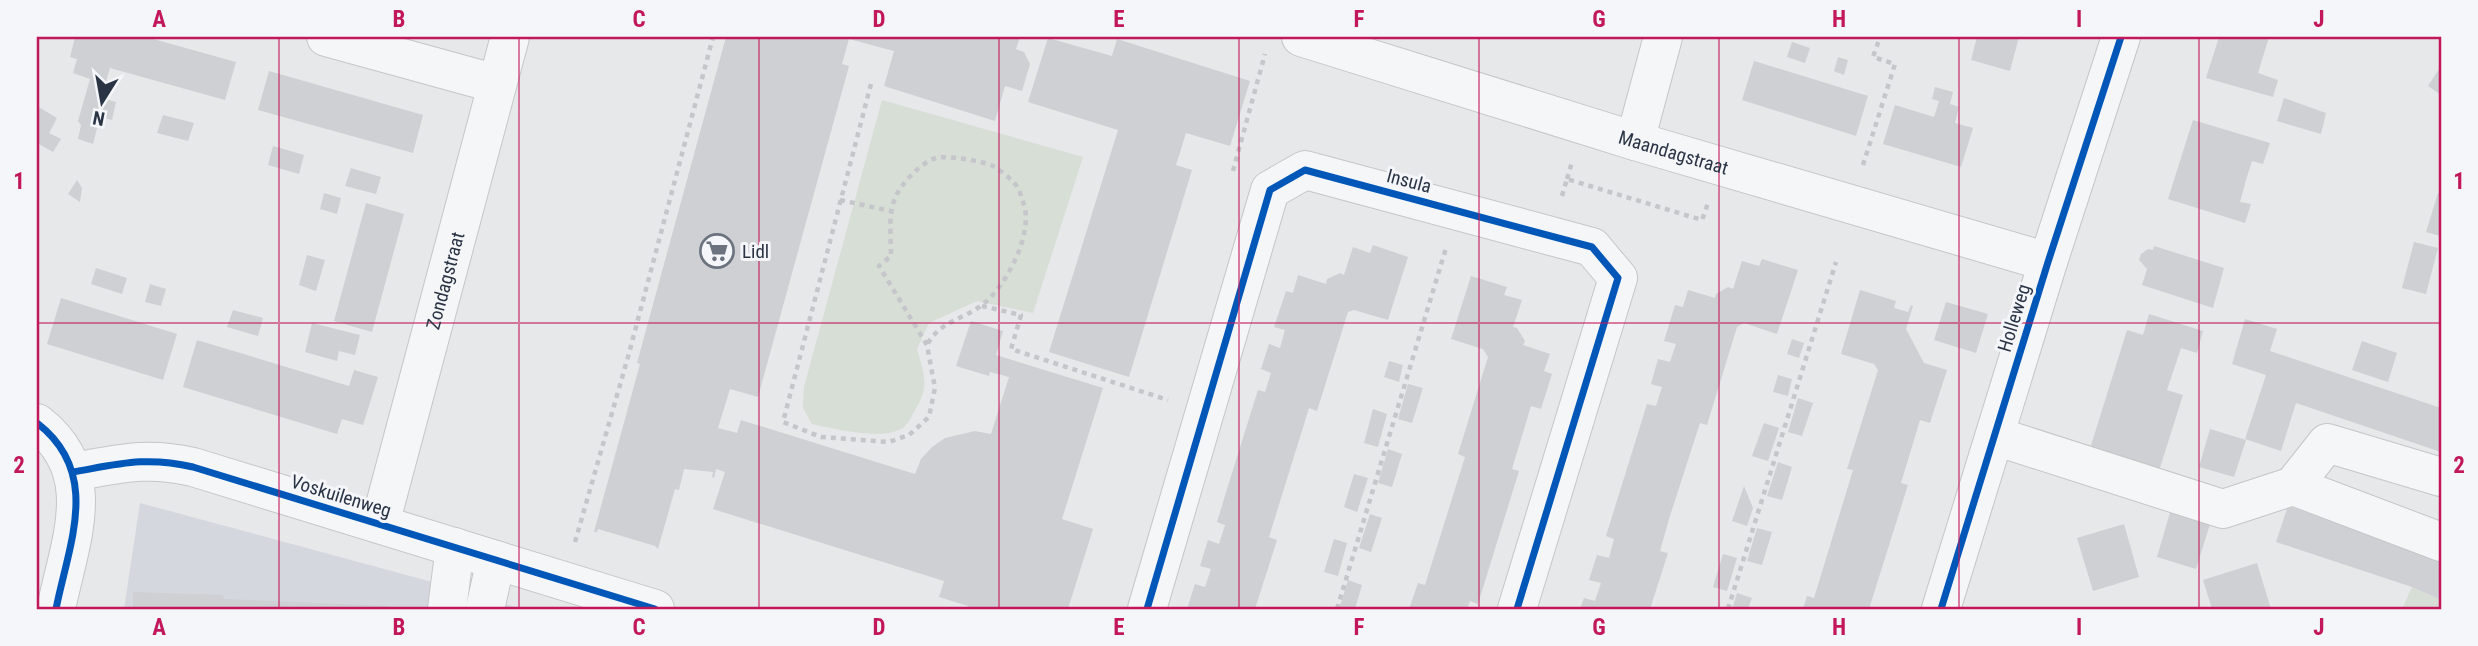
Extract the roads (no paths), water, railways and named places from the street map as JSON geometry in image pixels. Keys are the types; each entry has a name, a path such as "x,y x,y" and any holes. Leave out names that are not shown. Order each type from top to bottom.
{"street":[{"path":"326,37 497,84"},
{"name":"Zondagstraat","path":"380,524 510,37"},
{"path":"1635,141 1663,37"},
{"name":"Holleweg","path":"1941,609 2121,37"},
{"name":"Maandagstraat","path":"1283,43 1635,141 2048,262"},
{"name":"Insula","path":"1147,609 1270,190 1305,170 1592,247 1618,278 1517,609"},
{"path":"37,423 58,442 73,472 78,500 56,609"},
{"path":"1995,436 2223,509 2294,486 2327,443 2441,477"},
{"name":"Voskuilenweg","path":"73,472 133,461 173,463 655,609"},
{"path":"2294,486 2441,542"},
{"path":"447,609 455,547"},
{"path":"485,609 496,560"}],"place":[{"name":"Lidl","path":"717,251"}]}
